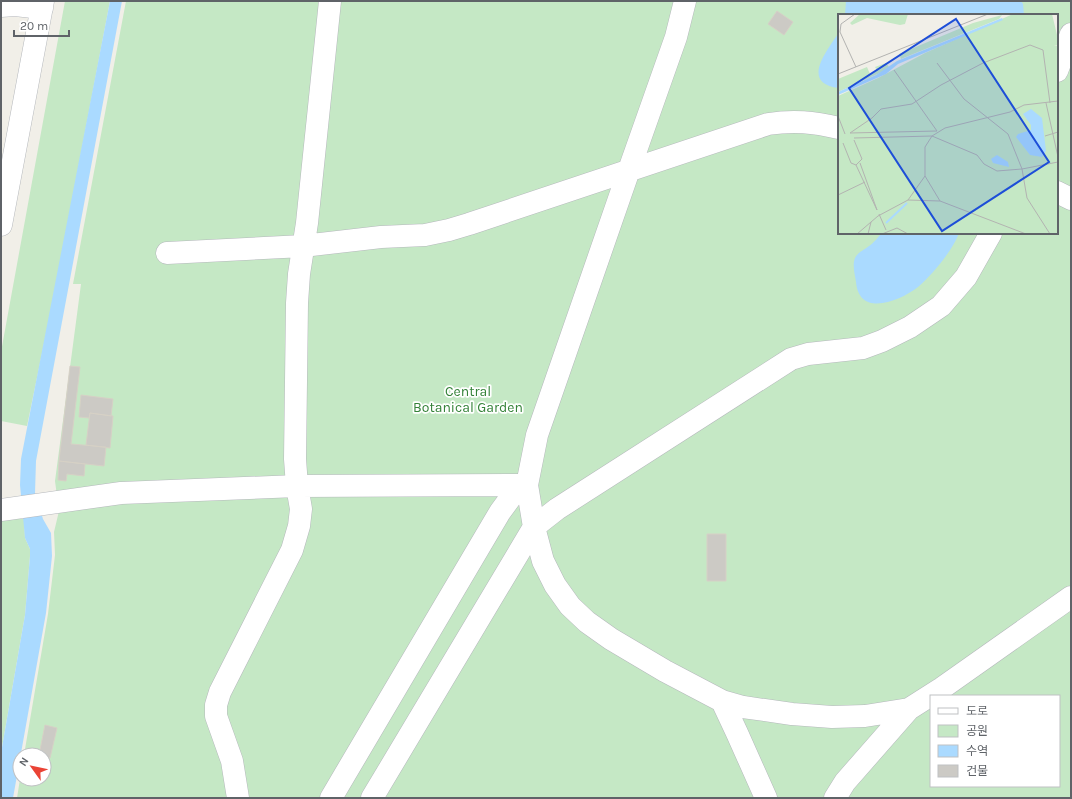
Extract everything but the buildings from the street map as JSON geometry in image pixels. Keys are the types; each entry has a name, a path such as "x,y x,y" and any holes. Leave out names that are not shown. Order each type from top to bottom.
{"street":[{"path":"238,798 232,761 216,716 216,704 220,692 292,550 302,509 297,486 295,459 297,302 299,274 307,223 330,1"},
{"path":"685,1 676,38 537,434 527,485 534,528 543,561 555,585 570,606 588,622 611,639 722,701 743,707 832,717 864,716 909,709"},
{"path":"1,6 43,4 1,225"},
{"path":"1058,68 1071,34"},
{"path":"167,253 303,246 381,237 425,234 449,230 768,124 786,121 809,122 838,128"},
{"path":"1058,192 1071,199"},
{"path":"372,798 534,528 557,509 791,359 808,354 863,348 882,341 910,327 941,306 966,277 990,234"},
{"path":"9,509 121,493 297,486 527,485"},
{"path":"330,798 500,512 511,497 527,485"},
{"path":"931,695 1071,597"},
{"path":"835,798 845,782 909,709 930,696"},
{"path":"722,701 766,798"}],"green space":[{"path":"65,1 110,1 52,305 27,426 1,421 1,352"},
{"name":"Central Botanical Garden","path":"126,1 1071,1 1071,798 17,798 19,787 52,787 52,747 25,747 48,614 55,555 54,532 59,511 55,481 81,284 73,284"},
{"path":"1,519 24,519 25,538 30,549 30,556 25,615 1,753"}],"water":[{"path":"110,1 122,1 36,461 35,493 43,519 51,533 52,556 46,613 22,747 12,747 12,787 15,787 13,798 1,798 1,753 25,615 30,556 30,549 25,538 20,485 21,459"},
{"path":"846,1 1021,1 1023,4 1024,14 845,14"},
{"path":"838,34 838,88 827,85 821,80 819,73 820,65"},
{"path":"881,234 959,234 942,262 918,287 901,297 881,303 872,303 864,300 859,293 854,273 855,258"}]}
